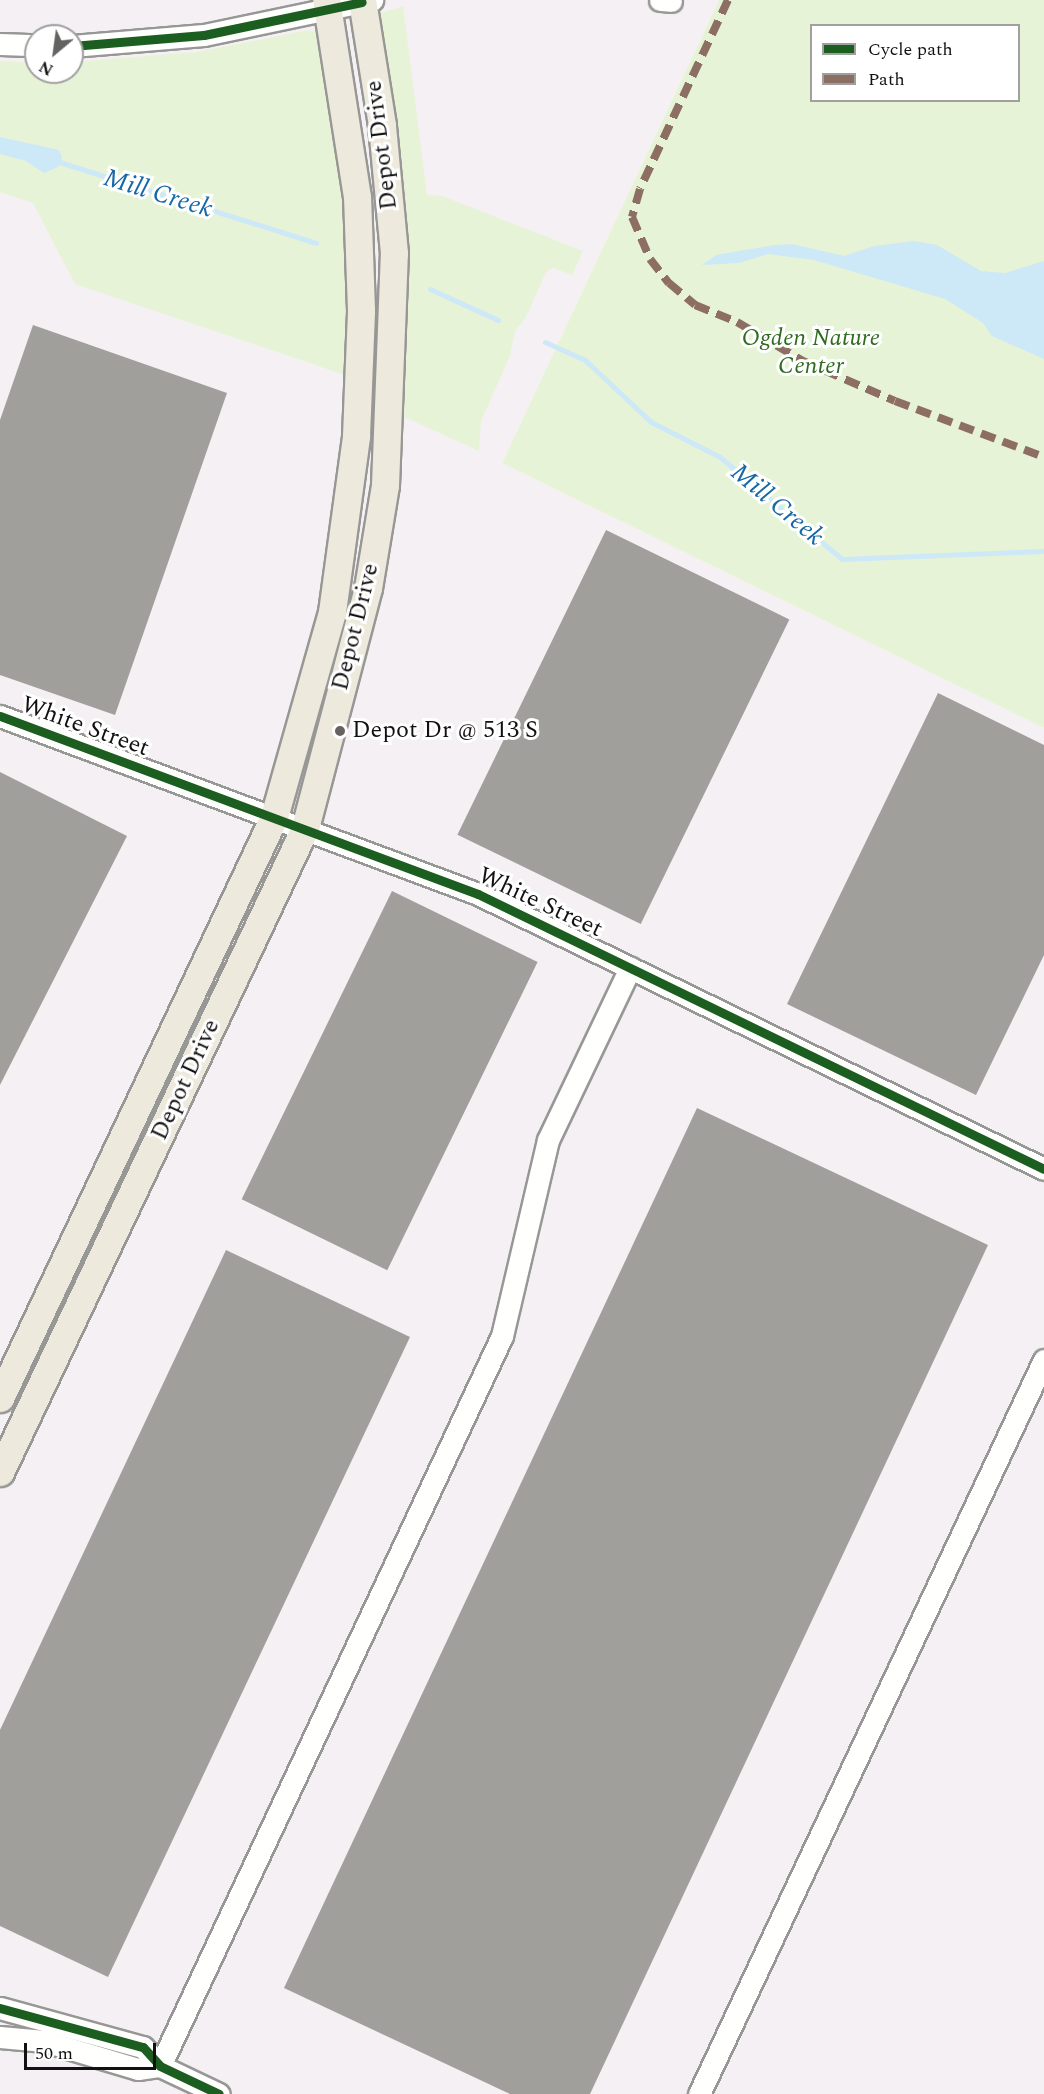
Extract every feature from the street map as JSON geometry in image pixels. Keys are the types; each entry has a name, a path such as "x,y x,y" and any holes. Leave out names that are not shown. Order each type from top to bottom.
{"main road":[{"name":"Depot Drive","path":"0,1472 305,828 368,588 387,454 394,253 382,125 365,1"},
{"name":"Depot Drive","path":"0,1398 274,817 332,612 356,436 361,310 357,197 327,5"}],"street":[{"path":"660,0 671,1"},
{"path":"84,45 204,35 327,5 365,1"},
{"path":"0,44 24,45"},
{"name":"White Street","path":"0,716 478,894 1044,1170"},
{"path":"160,2066 502,1336 548,1140 630,968"},
{"path":"699,2094 1044,1360"},
{"path":"0,2008 143,2047 160,2066 219,2094"},
{"path":"0,2037 44,2041 138,2069 160,2066"}],"shaded area":[{"path":"0,0 719,0 502,463 1044,728 1044,2094 0,2094"}],"green space":[{"name":"Ogden Nature Center","path":"719,0 1044,0 1044,728 502,463"},
{"path":"403,6 427,195 442,196 583,251 572,275 553,268 546,272 526,317 515,331 510,356 481,421 479,451 400,415 378,14"},
{"path":"309,30 320,34 344,196 348,376 75,284 33,203 0,192 0,61 24,62 24,84 84,84 84,61 197,52"}],"water":[{"path":"0,137 59,150 62,157 58,167 44,173 26,161 0,154"},
{"path":"914,241 937,245 981,271 1005,273 1044,261 1044,359 992,336 983,323 945,299 814,260 768,254 739,263 702,265 716,255 775,245 792,244 844,256 874,246"}],"building":[{"path":"33,325 227,393 115,715 0,675 0,420"},
{"path":"606,530 789,619 641,924 457,835"},
{"path":"938,693 1044,745 1044,955 976,1095 787,1004"},
{"path":"0,772 127,836 0,1085"},
{"path":"392,891 538,962 387,1270 242,1199"},
{"path":"697,1108 988,1245 590,2094 510,2094 284,1988"},
{"path":"226,1250 410,1337 108,1977 0,1926 0,1730"}],"waterway":[{"name":"Mill Creek","path":"53,160 316,243"},
{"name":"Mill Creek","path":"430,289 498,320"},
{"name":"Mill Creek","path":"545,342 585,360 651,422 720,457 842,559 1044,551"}],"marked path":[{"path":"728,0 640,189 632,217 650,259 669,283 695,305 737,322 803,361 895,401 1044,457"}],"cycle path":[{"path":"84,45 204,35 362,2"},
{"path":"0,716 478,894 1044,1169"},
{"path":"0,2008 143,2047 160,2066 219,2094"}],"place":[{"name":"Depot Dr @ 513 S","path":"340,731"}]}
